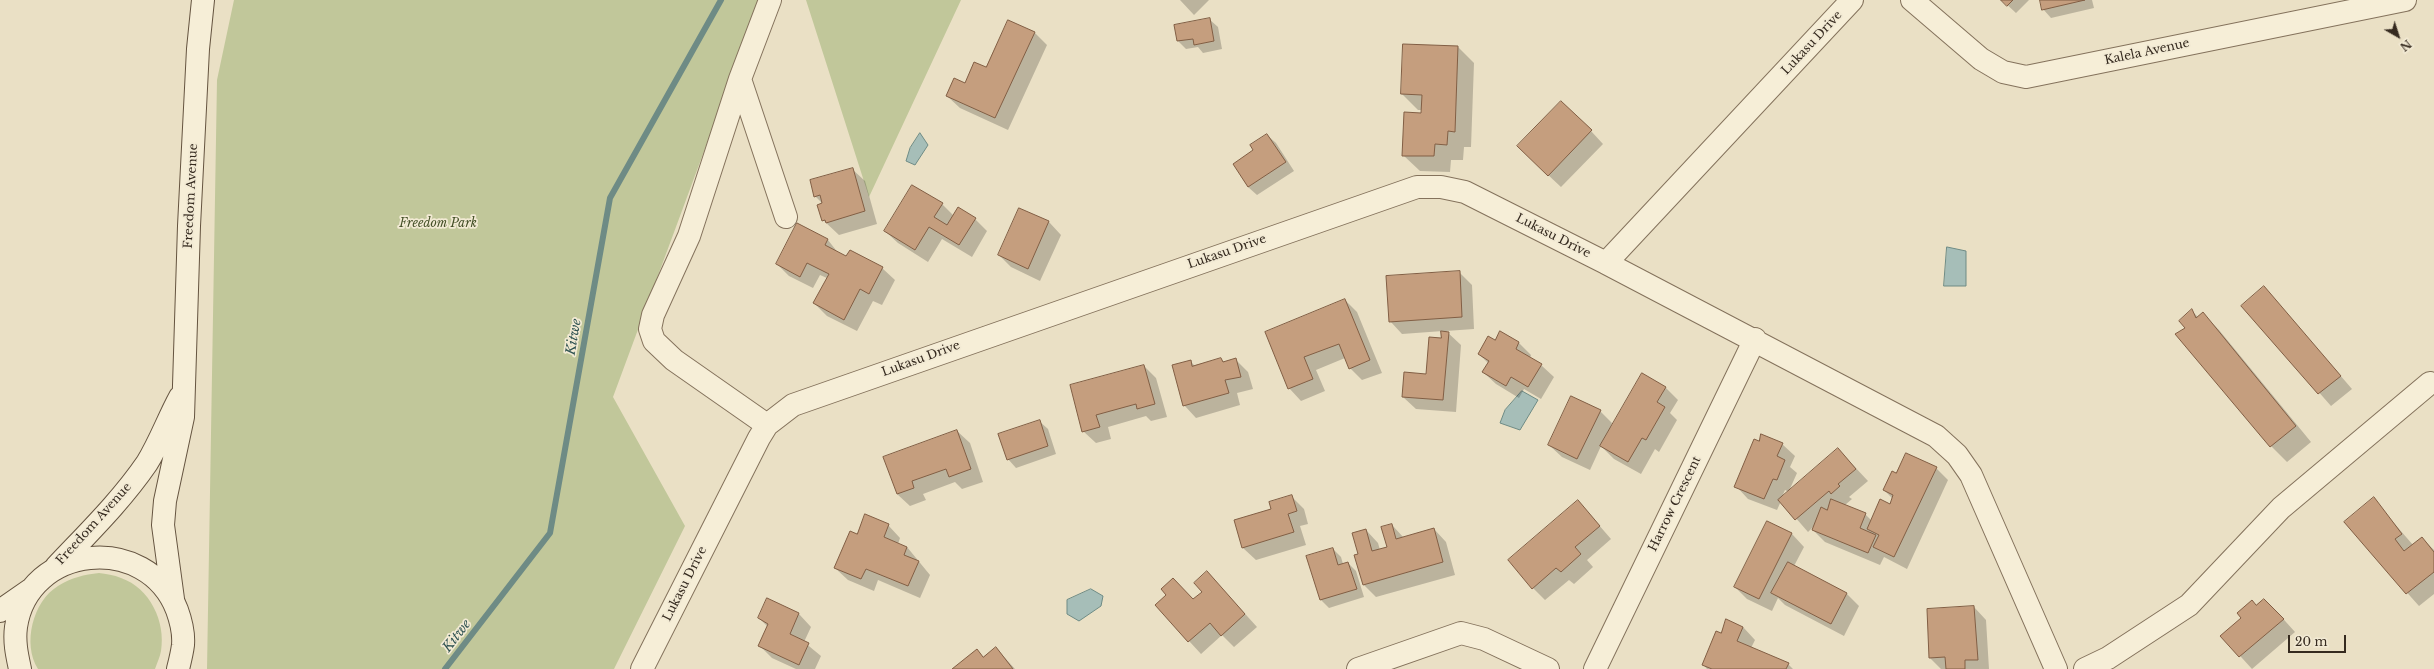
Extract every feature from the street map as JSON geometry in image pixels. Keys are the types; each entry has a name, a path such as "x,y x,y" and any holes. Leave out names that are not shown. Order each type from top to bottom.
{"street":[{"name":"Freedom Avenue","path":"173,599 164,525 165,502 183,417 198,49 202,0"},
{"path":"767,425 674,360 654,341 650,329 653,315 689,236 740,78 770,0"},
{"name":"Lukasu Drive","path":"642,669 767,425 793,405 1417,187 1441,187 1465,192 1606,263 1852,0"},
{"name":"Kalela Avenue","path":"1912,0 1981,59 2003,72 2026,77 2405,0"},
{"path":"740,78 786,217"},
{"path":"1606,263 1756,340 1936,436 1957,455 1971,475 2056,669"},
{"name":"Harrow Crescent","path":"1595,669 1756,340"},
{"path":"2085,669 2108,658 2189,605 2281,508 2430,383"},
{"name":"Freedom Avenue","path":"35,587 109,511 146,464 157,446 168,419 183,393"},
{"path":"51,571 72,561 95,556 119,559 147,572 159,581 173,599 182,621 183,644 187,669"},
{"path":"0,612 35,587"},
{"path":"20,669 15,648 16,626 23,606 35,587"},
{"path":"1358,669 1461,634 1484,639 1548,669"},
{"path":"178,669 183,644"}],"green space":[{"name":"Freedom Park","path":"234,0 760,0 613,397 685,526 614,669 207,669 217,80"},
{"path":"806,0 961,0 869,197"},
{"path":"99,573 116,576 131,583 148,598 154,607 161,629 162,640 161,653 155,669 38,669 33,659 31,636 36,612 42,602 49,593 68,580"}],"water":[{"path":"920,133 928,145 915,165 906,161 910,148"},
{"path":"1947,247 1966,251 1966,286 1944,286"},
{"path":"1522,391 1538,400 1520,430 1500,423 1505,410"},
{"path":"1091,589 1103,596 1101,606 1079,621 1067,614 1067,600"}],"building":[{"path":"2001,0 2013,0 2007,6"},
{"path":"2040,0 2085,0 2042,10"},
{"path":"1210,18 1214,41 1194,45 1193,39 1177,41 1174,25"},
{"path":"1008,20 1035,32 995,118 946,96 954,78 965,83 974,62 986,67"},
{"path":"1403,44 1458,46 1455,132 1448,131 1447,145 1435,144 1434,156 1402,156 1404,112 1421,113 1422,95 1401,94"},
{"path":"1561,101 1592,130 1548,176 1517,146"},
{"path":"1267,134 1286,162 1248,187 1233,164 1253,150 1250,145"},
{"path":"853,168 865,211 826,223 825,220 822,221 817,205 822,203 820,195 814,197 810,180"},
{"path":"912,185 943,203 934,217 947,225 958,207 976,218 959,245 929,227 915,250 884,231"},
{"path":"1019,208 1049,221 1028,269 998,255"},
{"path":"797,223 828,239 825,245 846,256 850,250 883,267 869,294 860,289 844,320 813,303 829,274 807,263 800,277 776,264"},
{"path":"1460,271 1462,317 1389,322 1386,276"},
{"path":"2264,286 2341,376 2318,394 2241,306"},
{"path":"1345,299 1370,360 1349,369 1339,344 1304,357 1313,379 1288,389 1265,332"},
{"path":"2192,309 2196,318 2203,312 2296,426 2270,447 2175,334 2185,328 2179,321"},
{"path":"1441,331 1449,332 1443,400 1402,397 1404,372 1426,374 1429,337 1441,338"},
{"path":"1500,331 1519,342 1516,349 1542,364 1528,387 1511,377 1506,386 1482,372 1489,361 1478,354 1488,336 1495,340"},
{"path":"1221,358 1223,362 1236,358 1241,377 1225,380 1229,393 1183,406 1172,365 1191,360 1192,366"},
{"path":"1144,365 1155,404 1137,409 1136,404 1096,415 1100,427 1082,432 1070,385"},
{"path":"1642,373 1666,387 1657,402 1665,407 1646,440 1642,438 1628,462 1600,446"},
{"path":"1571,396 1601,410 1577,459 1548,445"},
{"path":"1040,420 1048,446 1007,460 998,434"},
{"path":"957,430 971,469 949,477 946,469 912,481 914,488 897,494 883,457"},
{"path":"1761,434 1783,443 1777,456 1785,460 1777,480 1773,479 1764,499 1734,487 1754,439 1759,441"},
{"path":"1838,448 1856,469 1838,484 1840,486 1831,494 1829,491 1795,520 1778,500"},
{"path":"1906,453 1937,467 1894,557 1873,547 1879,535 1867,529 1880,499 1890,504 1893,495 1883,490 1892,471 1896,473"},
{"path":"1292,495 1297,511 1288,514 1294,532 1242,548 1234,520 1271,509 1269,502"},
{"path":"2374,497 2402,534 2395,539 2404,551 2422,537 2434,552 2434,572 2406,594 2344,522"},
{"path":"1831,499 1866,513 1860,528 1876,535 1868,553 1812,530 1821,507 1827,510"},
{"path":"1578,500 1600,526 1575,547 1581,554 1561,572 1556,568 1532,589 1508,560"},
{"path":"865,514 889,524 884,537 907,547 904,555 919,561 908,586 866,569 861,579 834,568 850,531 857,534"},
{"path":"1767,521 1792,533 1759,599 1734,587"},
{"path":"1392,524 1396,539 1434,528 1443,562 1363,585 1354,555 1358,554 1352,533 1366,529 1372,551 1387,547 1381,527"},
{"path":"1333,548 1338,565 1348,562 1357,589 1320,600 1306,556"},
{"path":"1788,562 1847,593 1831,624 1771,593"},
{"path":"1207,571 1245,614 1221,636 1210,623 1188,642 1155,605 1166,595 1161,589 1173,578 1193,599 1202,592 1194,583"},
{"path":"767,598 799,613 790,634 809,643 799,665 758,646 768,624 758,618"},
{"path":"2264,599 2284,619 2239,657 2220,636 2241,618 2237,613 2252,600 2256,605"},
{"path":"1974,606 1978,660 1965,660 1965,669 1946,669 1945,657 1929,658 1927,609"},
{"path":"1726,619 1743,627 1737,641 1789,663 1786,669 1712,669 1702,665 1716,631 1721,633"},
{"path":"996,647 1013,669 952,669 977,649 983,657"}],"waterway":[{"name":"Kitwe","path":"445,669 550,533 610,198 721,0"}]}
